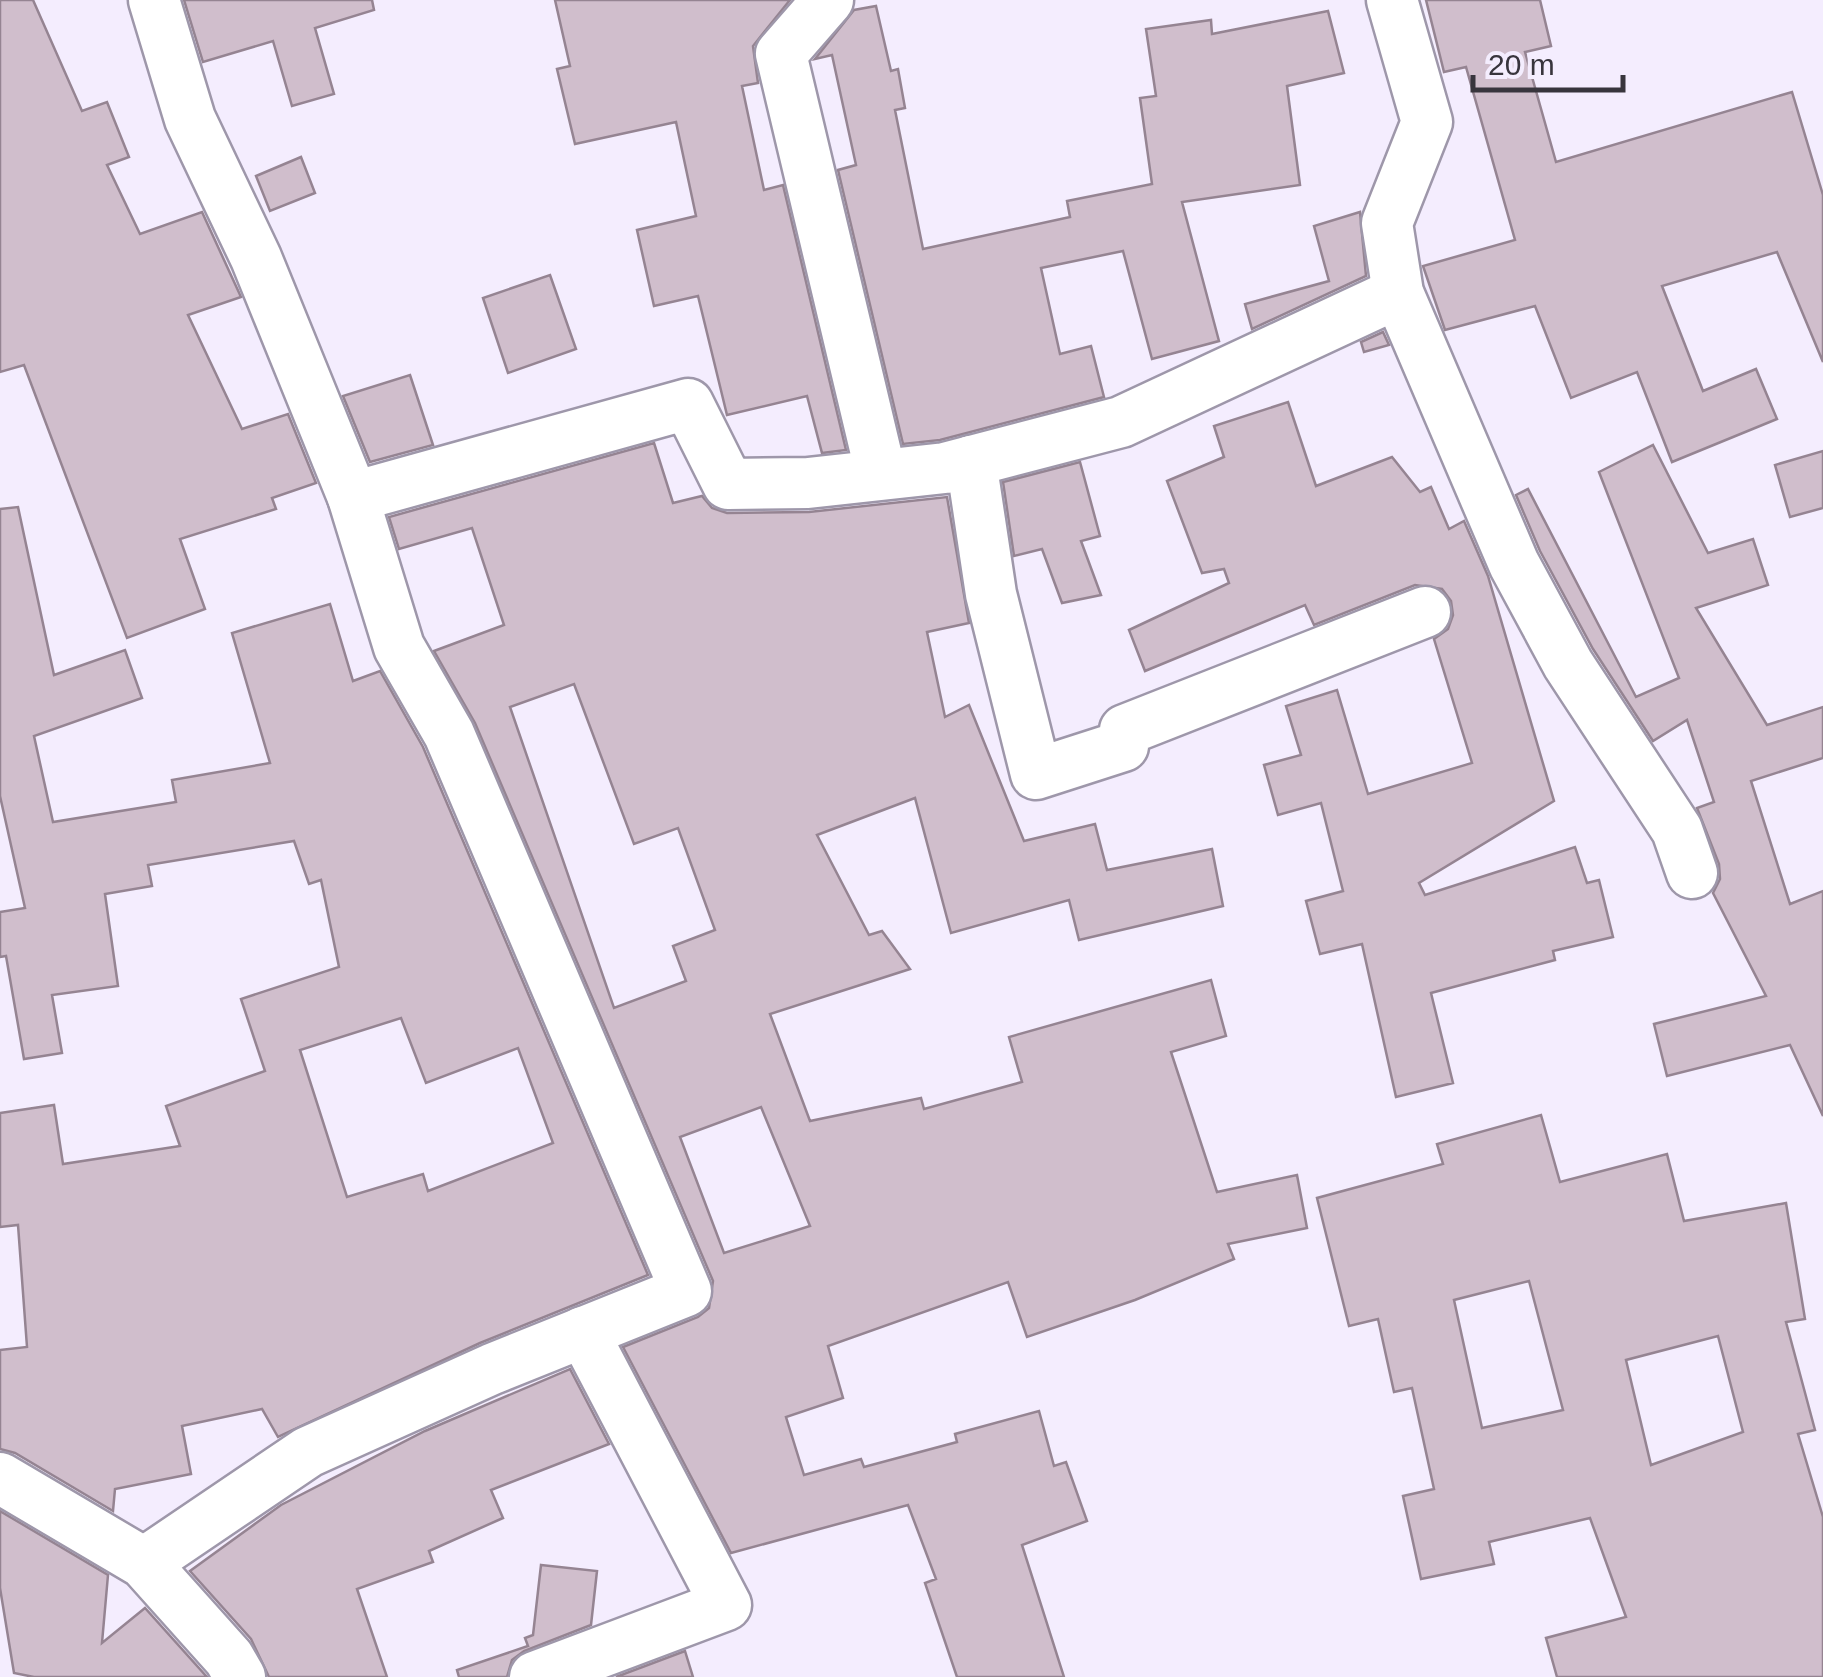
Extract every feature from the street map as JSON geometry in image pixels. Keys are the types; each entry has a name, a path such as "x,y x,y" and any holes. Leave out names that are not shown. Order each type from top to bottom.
{"street":[{"path":"144,1563 308,1452 686,1290 449,734 398,647 352,497 256,258 190,119 154,0"},
{"path":"828,0 781,54 881,474"},
{"path":"1392,0 1427,122 1387,223 1398,292 1514,564 1568,664 1677,830 1692,873"},
{"path":"352,497 688,404 728,484 808,483 971,461 1121,422 1398,292"},
{"path":"971,461 992,594 1036,774 1124,746 1125,730 1425,612"},
{"path":"534,1677 726,1606 583,1332"},
{"path":"0,1478 144,1563 229,1658 240,1677"}],"building":[{"path":"0,0 33,0 82,111 107,102 129,157 107,165 140,234 202,212 241,297 188,315 242,429 288,414 316,483 272,498 276,509 180,539 205,609 127,638 24,365 0,372"},
{"path":"184,0 372,0 374,10 315,28 334,94 292,106 273,41 203,62"},
{"path":"555,0 790,0 753,46 758,83 742,86 764,190 783,185 846,450 822,453 807,396 727,415 698,296 654,306 637,230 696,216 676,122 575,144 557,69 570,66"},
{"path":"1426,0 1540,0 1551,46 1525,52 1556,162 1792,92 1823,195 1823,362 1777,252 1662,286 1703,391 1756,369 1777,419 1672,462 1637,372 1571,398 1535,306 1445,330 1423,266 1515,240 1466,67 1444,72"},
{"path":"876,6 891,71 898,69 905,108 895,110 923,249 1070,217 1067,201 1152,184 1140,98 1156,96 1146,29 1211,20 1212,34 1328,11 1344,73 1287,86 1300,185 1182,202 1219,341 1152,359 1123,251 1041,268 1060,354 1091,346 1104,397 940,440 903,444 838,170 856,165 832,55 815,59 854,10"},
{"path":"301,157 315,193 270,211 256,176"},
{"path":"1360,212 1366,276 1252,329 1245,304 1329,281 1314,226"},
{"path":"550,275 576,349 508,373 483,298"},
{"path":"1383,332 1389,345 1364,352 1361,342"},
{"path":"410,375 433,445 370,462 343,396"},
{"path":"1288,402 1316,486 1392,457 1420,492 1431,487 1449,529 1464,521 1488,576 1554,801 1419,883 1425,895 1575,847 1587,883 1599,880 1613,937 1553,951 1555,960 1431,993 1453,1083 1396,1097 1362,944 1320,954 1306,901 1343,891 1321,803 1278,815 1264,765 1301,755 1286,706 1337,690 1368,794 1472,763 1434,639 1448,629 1453,615 1451,601 1442,589 1415,585 1314,625 1305,605 1145,671 1129,630 1229,583 1224,569 1202,573 1167,481 1224,457 1214,426"},
{"path":"654,443 673,503 702,496 712,508 727,513 809,512 947,497 969,623 927,632 945,717 969,705 1024,841 1095,824 1107,870 1212,849 1223,906 1079,940 1069,900 951,933 915,798 817,835 869,935 882,931 910,969 770,1014 810,1121 921,1098 924,1109 1022,1082 1009,1037 1211,980 1226,1036 1171,1052 1217,1192 1297,1175 1307,1228 1228,1244 1234,1259 1135,1300 1027,1337 1008,1282 828,1346 843,1398 786,1417 804,1475 861,1459 864,1467 957,1442 955,1434 1039,1411 1054,1466 1066,1462 1087,1521 1022,1545 1064,1677 957,1677 925,1583 936,1579 908,1505 731,1553 623,1347 698,1317 709,1308 713,1281 475,723 434,651 504,625 472,528 399,549 389,517","holes":["574,684 634,844 678,828 715,930 673,946 686,981 614,1008 510,707","761,1107 810,1226 724,1253 680,1137"]},
{"path":"1653,445 1708,553 1753,539 1768,585 1696,608 1767,725 1823,707 1823,758 1751,781 1790,904 1823,891 1823,1116 1790,1045 1667,1076 1654,1024 1766,996 1713,893 1720,879 1719,864 1697,808 1714,802 1687,720 1653,741 1593,649 1540,551 1516,495 1528,489 1636,697 1679,678 1599,472"},
{"path":"1823,451 1823,508 1790,517 1775,465"},
{"path":"1080,462 1100,536 1081,541 1101,595 1062,603 1042,549 1014,556 1003,482"},
{"path":"18,507 54,675 125,650 142,698 34,736 53,822 176,802 172,780 270,763 232,633 330,604 353,681 380,671 423,747 648,1275 480,1343 278,1437 262,1409 182,1426 191,1474 115,1489 113,1511 15,1453 0,1449 0,1350 27,1347 18,1225 0,1227 0,1113 54,1105 63,1164 180,1146 166,1106 265,1071 241,999 339,967 321,880 309,884 294,841 148,865 152,886 105,894 118,986 52,995 62,1053 24,1059 6,956 0,957 0,912 25,908 0,796 0,509","holes":["401,1018 426,1083 518,1048 553,1143 428,1191 423,1174 347,1197 300,1050"]},
{"path":"1541,1115 1560,1182 1667,1154 1684,1221 1786,1203 1805,1319 1786,1322 1815,1430 1798,1434 1823,1517 1823,1677 1557,1677 1546,1638 1626,1617 1590,1518 1489,1542 1494,1564 1421,1579 1403,1496 1434,1489 1412,1388 1394,1392 1378,1319 1349,1326 1317,1198 1443,1164 1437,1144","holes":["1529,1281 1563,1410 1482,1428 1454,1300","1718,1336 1743,1432 1651,1465 1626,1360"]},
{"path":"570,1369 609,1444 491,1490 503,1518 429,1551 433,1562 357,1589 387,1677 269,1677 251,1639 190,1571 281,1505 425,1431"},
{"path":"0,1511 108,1575 102,1643 145,1608 207,1677 34,1677 14,1673 0,1588"},
{"path":"541,1565 597,1571 591,1625 524,1651 512,1660 507,1677 459,1677 457,1670 528,1646 525,1638 533,1635"},
{"path":"685,1651 693,1677 616,1677"}]}
